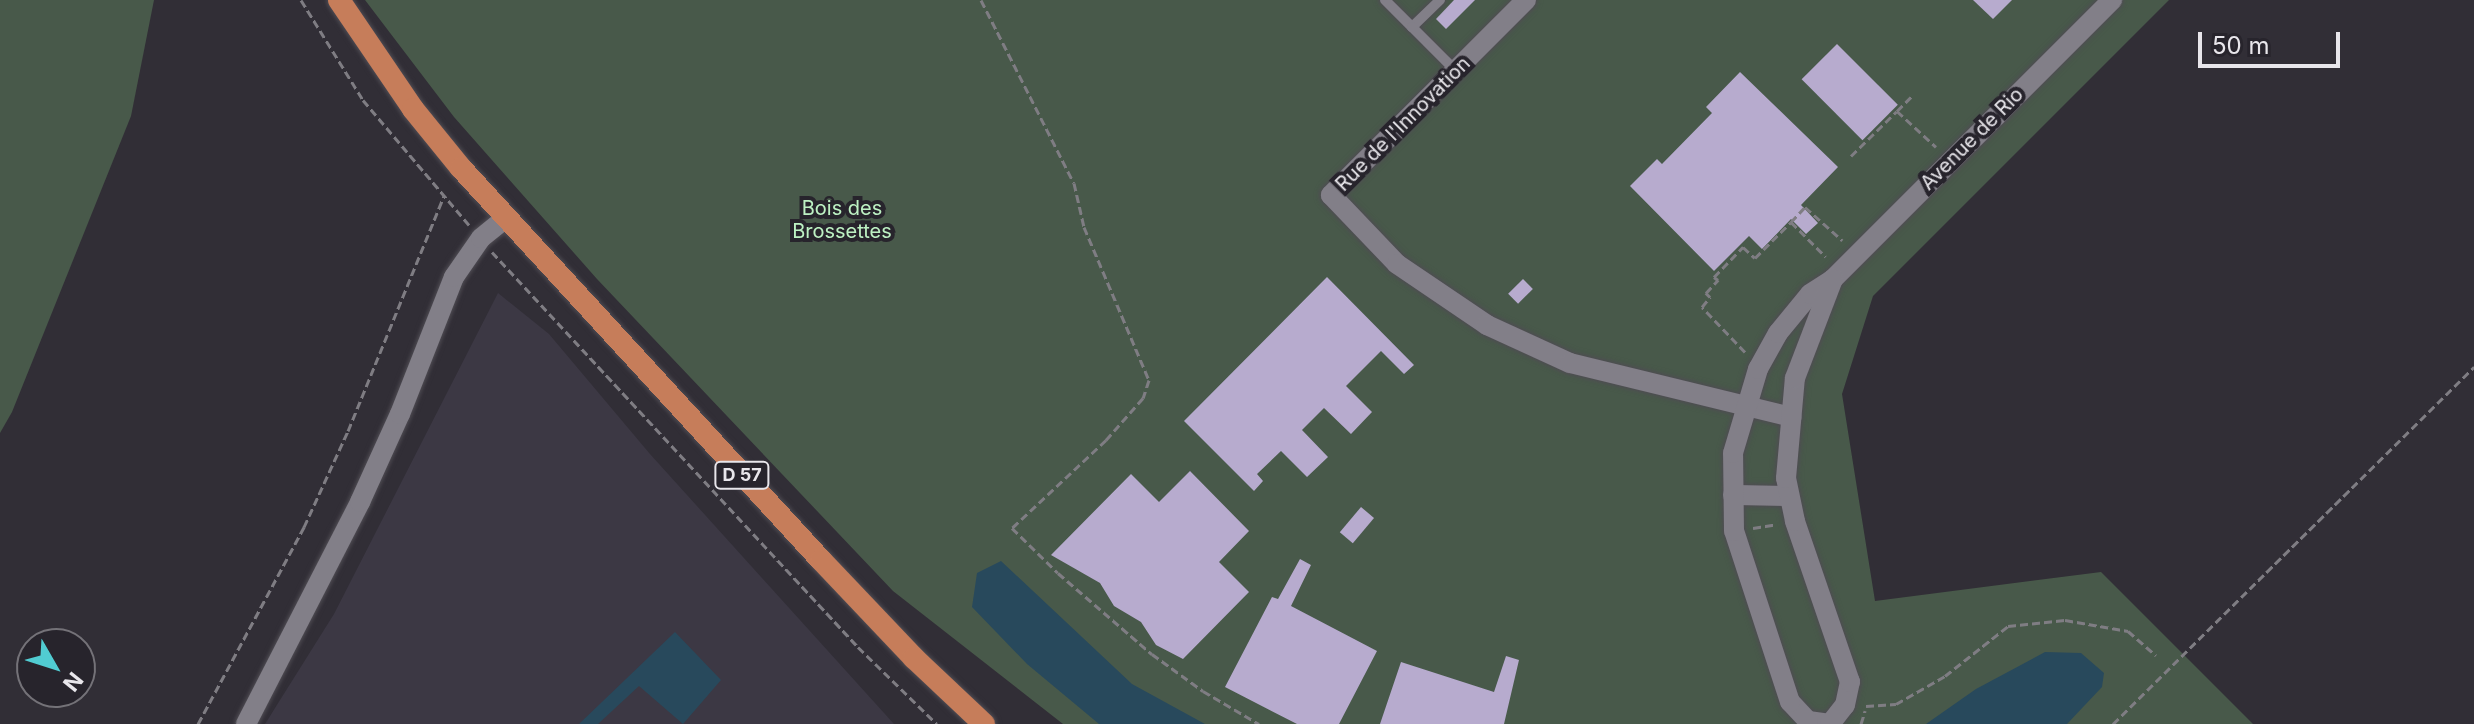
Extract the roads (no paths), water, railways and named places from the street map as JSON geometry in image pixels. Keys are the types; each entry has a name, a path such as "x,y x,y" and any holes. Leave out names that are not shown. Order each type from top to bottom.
{"main road":[{"name":"D 57","path":"339,0 413,109 506,218 842,582 914,658 984,724"}],"street":[{"name":"Rue de l'Innovation","path":"1526,0 1331,195 1397,264 1487,325 1570,363 1737,403"},
{"name":"Avenue de Rio","path":"1830,269 1795,378 1786,478 1795,521 1850,682 1845,705 1830,724 1808,721 1790,702 1734,531 1733,453 1737,403 1778,333 1830,269 2112,0"},
{"path":"246,724 360,502 406,401 454,277 481,238 506,218"},
{"path":"1737,403 1791,417"},
{"path":"1733,495 1789,496"}],"lane":[{"path":"1385,0 1456,71"},
{"path":"1412,27 1440,0"}],"water":[{"path":"1001,561 1132,684 1205,724 1099,724 1027,664 972,607 977,573"},
{"path":"675,632 721,680 683,724 639,686 598,724 579,724"},
{"path":"2045,652 2081,653 2104,673 2102,687 2067,724 1926,724 1976,689"}],"park label":[{"name":"Bois des Brossettes","path":"842,220"}]}
